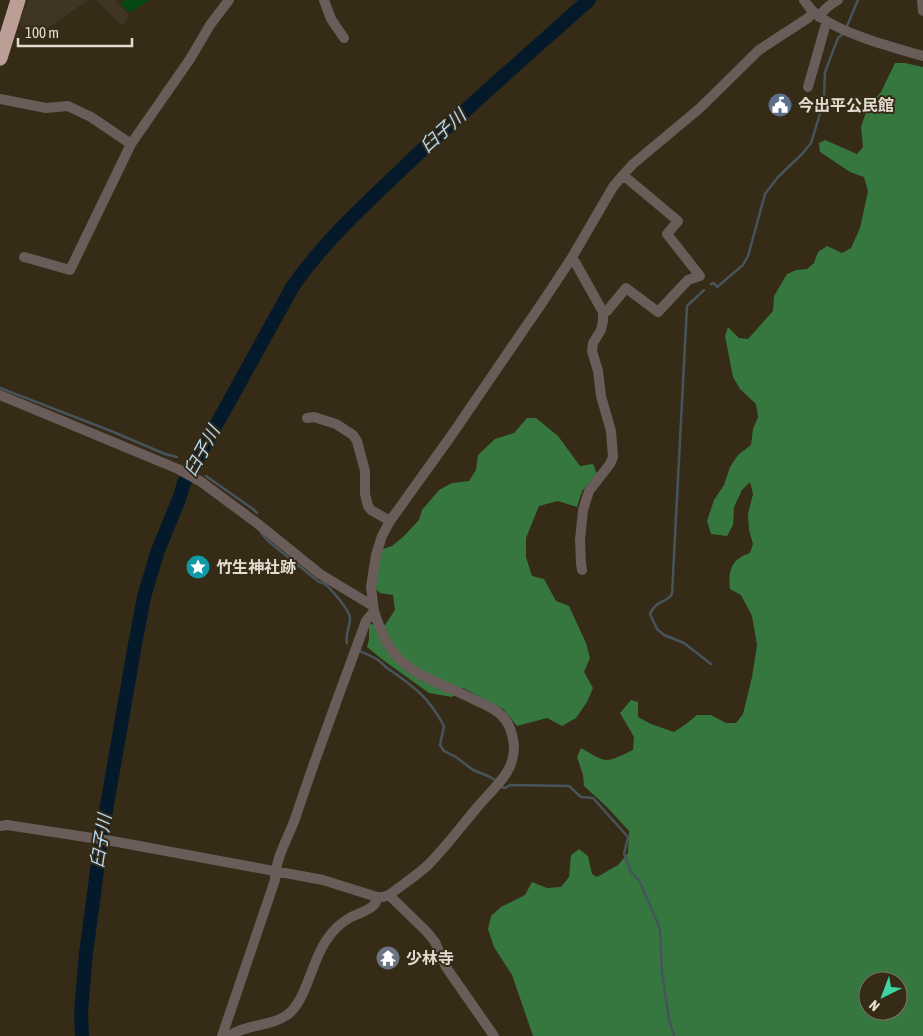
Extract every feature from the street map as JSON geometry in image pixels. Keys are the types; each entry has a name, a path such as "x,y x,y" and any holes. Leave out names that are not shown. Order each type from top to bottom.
{"highway":[{"path":"0,58 18,0"}],"street":[{"path":"24,257 70,270 131,144 190,58 210,25 229,0"},
{"path":"324,0 331,19 344,38"},
{"path":"804,0 820,17 825,27 808,87"},
{"path":"820,17 823,10 838,0"},
{"path":"922,0 923,11"},
{"path":"0,826 6,825 109,840 323,880 376,897 389,895 413,878 454,837 507,772 514,755 514,740 509,726 502,716 488,706 412,670 389,647 382,634 374,609 371,587 376,555 382,536 390,522 500,366 571,259 613,187 632,164 700,108 759,50 808,18 820,17 848,31 923,56"},
{"path":"0,99 46,108 68,106 91,117 131,144"},
{"path":"602,312 607,311 626,288 658,312 688,280 700,276 666,234 678,221 623,175"},
{"path":"571,259 575,262 602,312 601,330 593,343 592,351 598,371 601,396 611,431 613,457 610,464 589,490 583,510 580,540 582,570"},
{"path":"0,395 180,470 196,479 258,524 320,574 374,609"},
{"path":"306,418 314,417 336,424 353,435 357,441 366,471 365,494 368,506 390,522"},
{"path":"222,1036 275,880 275,872 312,766 366,621 374,609"},
{"path":"389,895 435,942 446,967 494,1036"},
{"path":"230,1036 234,1032 272,1023 288,1015 304,992 322,945 340,925 373,906 376,902 376,897"}],"shaded area":[{"path":"28,0 88,0 39,34 28,27 24,28 19,22"},
{"path":"96,0 115,0 129,15 122,26"}],"green space":[{"path":"125,0 149,0 130,13 120,4"},
{"path":"895,63 923,67 923,1036 533,1036 512,975 494,947 488,929 491,916 501,907 525,895 532,882 547,888 561,887 569,877 571,855 579,849 588,856 592,874 597,877 618,865 628,853 629,831 584,786 583,775 577,757 581,748 607,760 633,750 634,737 620,713 631,700 638,702 638,717 674,732 697,715 711,715 726,723 736,723 743,714 757,645 752,616 741,595 730,589 730,571 735,562 750,553 753,544 749,530 748,514 753,494 750,482 742,490 734,507 733,525 727,536 711,534 707,521 714,500 724,485 730,467 738,455 751,445 753,429 758,417 756,404 740,389 733,377 725,336 728,327 739,338 748,339 773,311 774,296 787,274 796,270 807,269 814,263 818,252 827,246 842,253 851,248 860,228 868,191 864,177 850,172 820,152 819,143 825,140 857,154 863,147 861,127 868,106 881,92"},
{"path":"527,418 536,418 558,436 580,466 593,464 597,474 582,491 577,507 558,501 539,506 526,538 526,557 532,576 544,579 556,601 569,606 586,643 590,658 584,672 593,688 587,702 576,718 562,726 547,718 517,726 503,709 463,688 452,697 429,693 367,647 369,624 385,625 395,610 393,595 380,593 373,586 380,550 392,546 403,537 419,520 422,510 439,490 452,483 469,481 476,470 478,455 495,439 514,433"}],"waterway":[{"name":"臼子川","path":"82,1036 81,1012 86,953 102,834 134,650 144,597 157,553 184,483 293,286 317,255 424,148 589,0"},
{"path":"847,26 858,0"},
{"path":"711,284 714,283 717,287 743,265 748,256 765,194 778,177 811,143 822,107 825,72 838,38 843,34"},
{"path":"704,290 687,306 672,594 655,606 650,614 657,629 664,635 684,643 711,664"},
{"path":"0,388 165,454 177,457"},
{"name":"臼子川","path":"188,463 198,471"},
{"path":"206,476 257,513"},
{"path":"261,533 268,541 319,582 326,585 340,601 350,618 347,643"},
{"path":"360,651 378,660 415,688 433,708 444,726 440,745 444,751 456,757 473,770 495,780"},
{"path":"502,787 505,788 510,785 569,786 581,797 593,798 628,837 624,854 631,872 640,882 660,929 662,972 669,1019 674,1036"}],"place":[{"name":"今出平公民館","path":"780,105"},
{"name":"竹生神社跡","path":"198,567"},
{"name":"少林寺","path":"388,958"}]}
